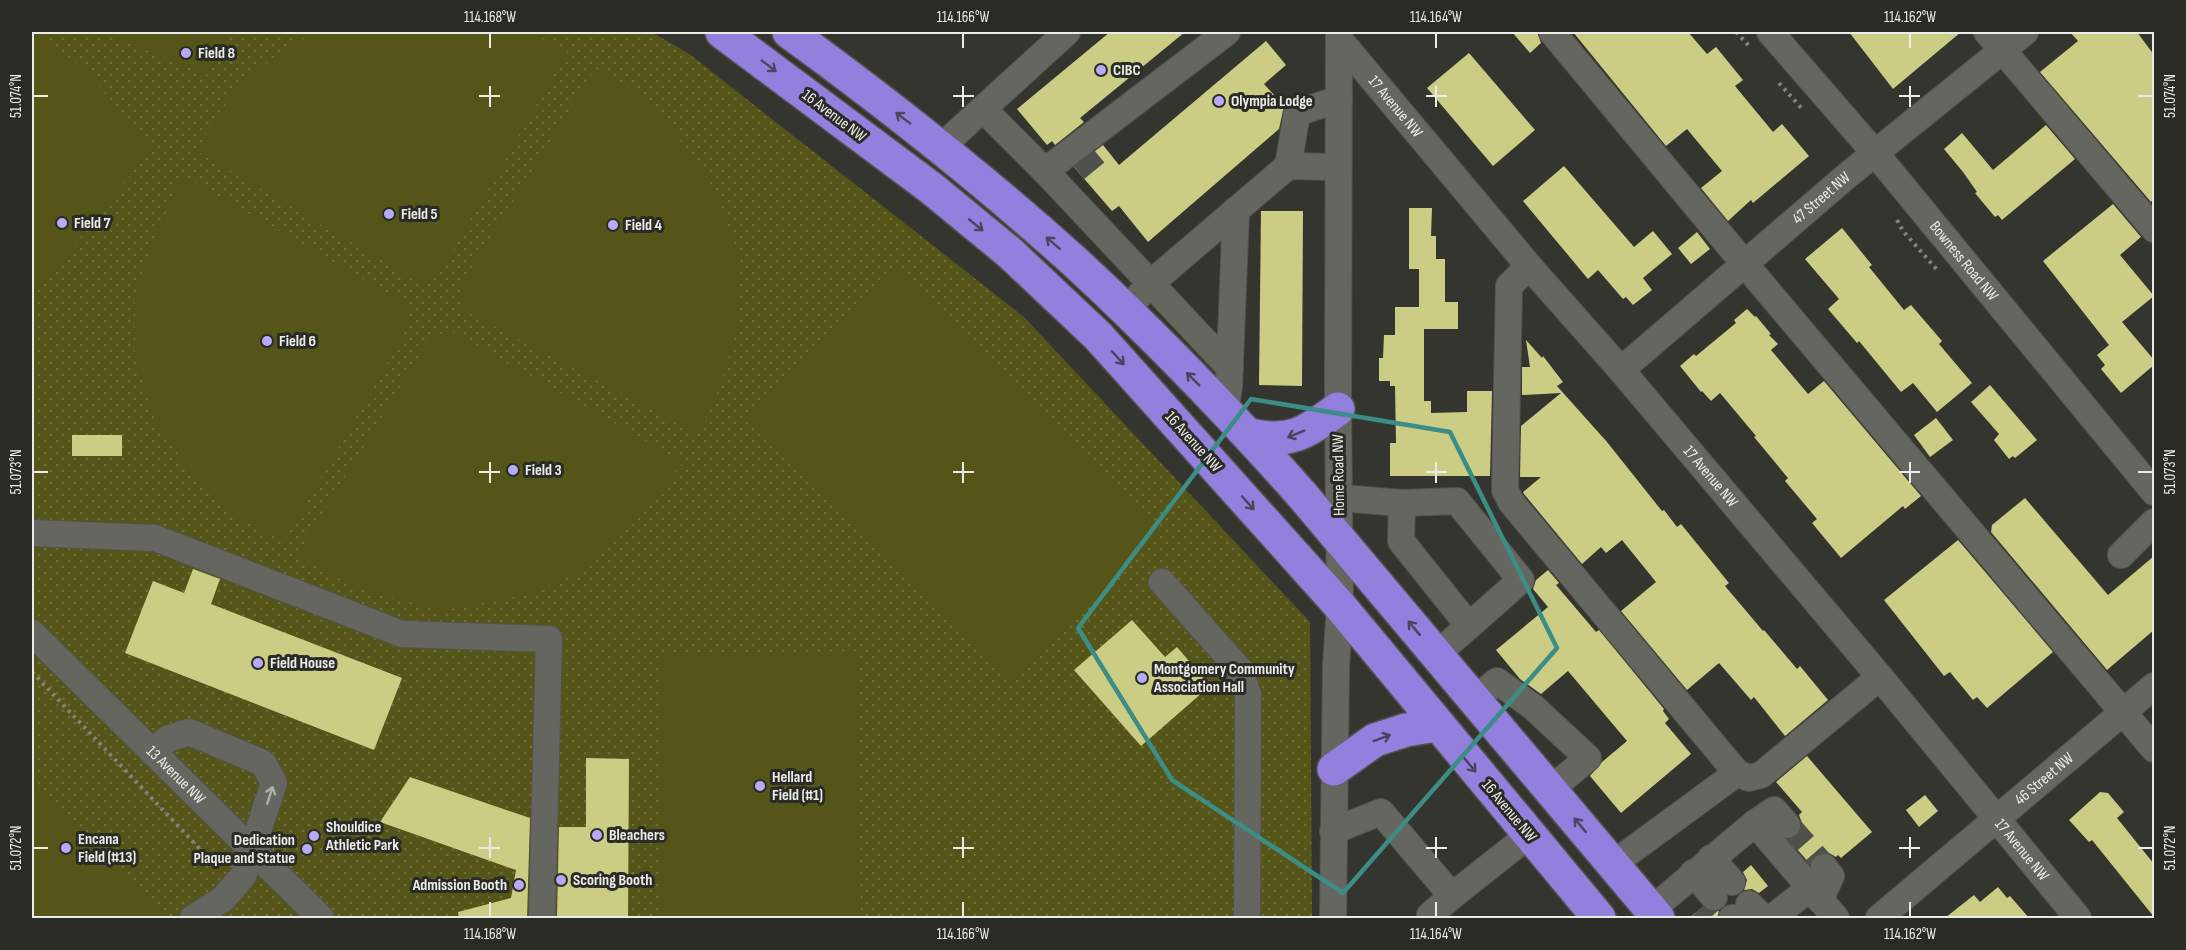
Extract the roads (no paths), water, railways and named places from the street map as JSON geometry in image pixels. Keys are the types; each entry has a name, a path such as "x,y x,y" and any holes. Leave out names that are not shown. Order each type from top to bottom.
{"highway":[{"name":"16 Avenue NW","path":"722,32 931,188 1010,253 1098,336 1340,606 1595,917"},
{"path":"802,37 941,147 1075,262 1249,435 1340,539 1654,914"},
{"path":"1249,435 1280,439 1294,436 1317,424 1338,409"},
{"path":"1334,769 1375,740 1406,730 1437,725"}],"street":[{"path":"941,147 1067,32"},
{"path":"1059,174 1117,115 1227,32"},
{"path":"1552,32 1745,265 2154,748"},
{"name":"Bowness Road NW","path":"1770,32 1875,153 2154,492"},
{"name":"47 Street NW","path":"1621,370 1875,153 1995,41 2025,32"},
{"name":"Home Road NW","path":"1333,918 1336,666 1340,606 1339,35"},
{"name":"17 Avenue NW","path":"1339,35 1529,266 1621,370 1880,677 2078,918"},
{"path":"1995,41 2154,230"},
{"path":"1125,311 1151,283 1288,166 1297,113 1339,99"},
{"path":"983,109 1059,174 1151,283 1230,368"},
{"path":"1104,146 1117,115"},
{"path":"1288,166 1338,167"},
{"path":"1225,412 1230,368 1236,210"},
{"path":"1529,266 1509,286 1505,489 1511,502 1737,773 1749,778 1761,775 1880,677"},
{"path":"1340,498 1402,503 1458,501 1521,580 1436,655"},
{"path":"1402,503 1401,541 1469,626"},
{"path":"2121,555 2154,522"},
{"path":"32,533 155,538 402,634 549,639 542,918"},
{"path":"1162,582 1239,669 1248,694 1247,918"},
{"name":"13 Avenue NW","path":"32,633 321,918"},
{"path":"1474,700 1497,681 1533,707 1588,758 1550,790"},
{"name":"46 Street NW","path":"1879,918 2154,686"},
{"path":"153,753 167,739 189,732 263,763 274,783 243,876 223,899 193,918"},
{"path":"1613,864 1737,773"},
{"path":"1654,914 1695,872 1774,810 1787,825"},
{"path":"1334,831 1382,812 1452,896"},
{"path":"1755,823 1822,894 1772,918"},
{"path":"1430,915 1529,835"},
{"path":"1695,872 1716,896 1695,872"}],"tunnel":[{"path":"1076,169 1104,146"},
{"path":"1787,825 1824,867"},
{"path":"1701,908 1710,918"}],"place":[{"name":"Field 8","path":"186,53"},
{"name":"CIBC","path":"1101,70"},
{"name":"Olympia Lodge","path":"1219,101"},
{"name":"Field 5","path":"389,214"},
{"name":"Field 7","path":"62,223"},
{"name":"Field 4","path":"613,225"},
{"name":"Field 6","path":"267,341"},
{"name":"Field 3","path":"513,470"},
{"name":"Field House","path":"258,663"},
{"name":"Montgomery Community Association Hall","path":"1142,678"},
{"name":"Hellard Field (#1)","path":"760,786"},
{"name":"Bleachers","path":"597,835"},
{"name":"Shouldice Athletic Park","path":"314,836"},
{"name":"Encana Field (#13)","path":"66,848"},
{"name":"Dedication Plaque and Statue","path":"307,849"},
{"name":"Scoring Booth","path":"561,880"},
{"name":"Admission Booth","path":"519,885"}]}
